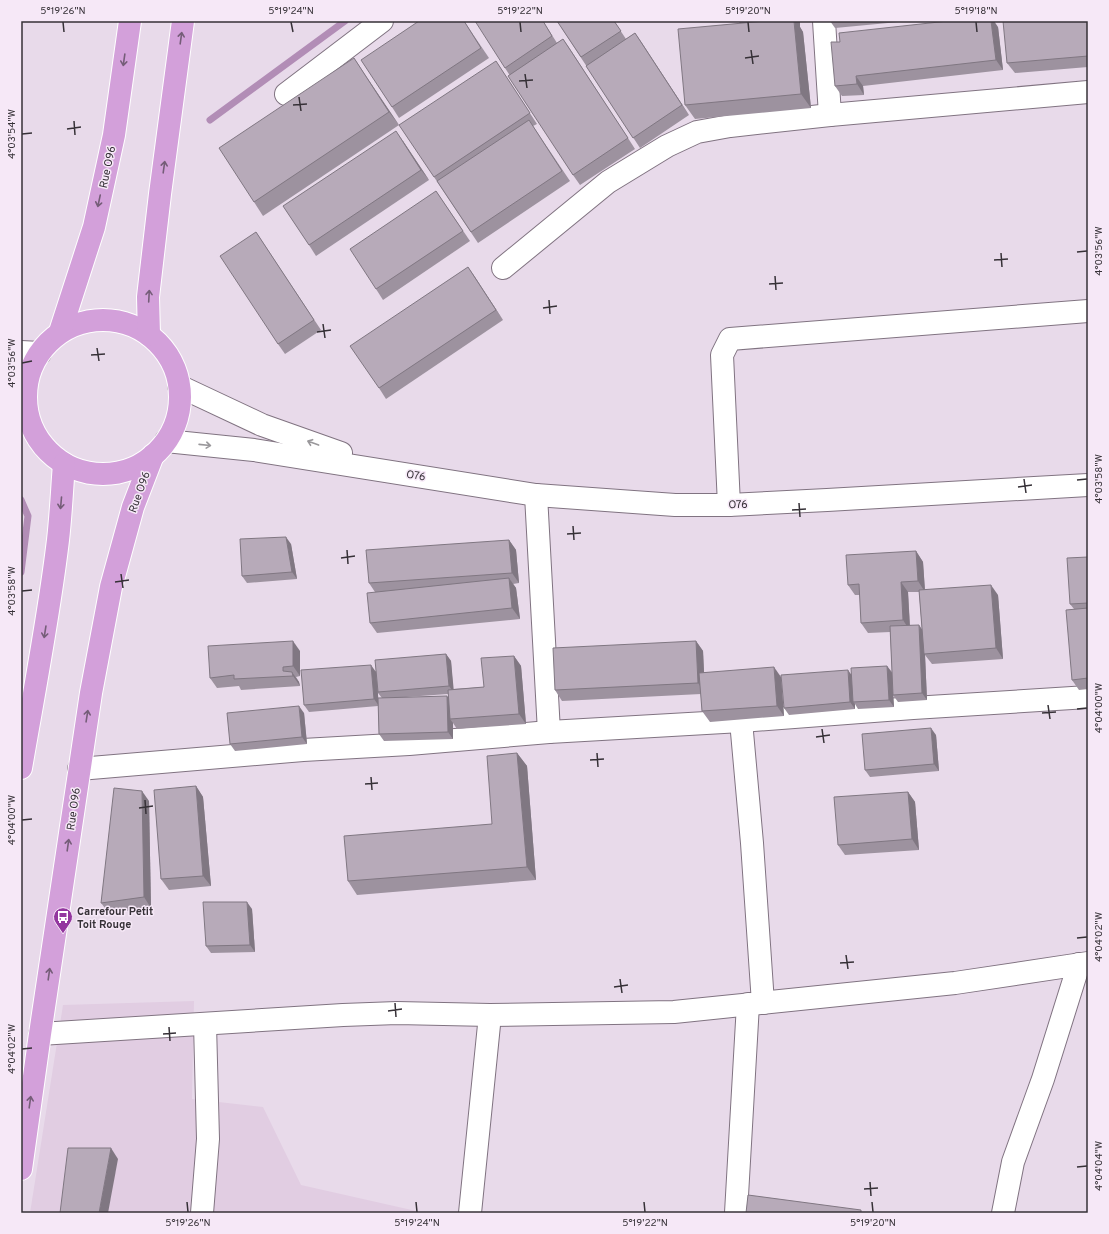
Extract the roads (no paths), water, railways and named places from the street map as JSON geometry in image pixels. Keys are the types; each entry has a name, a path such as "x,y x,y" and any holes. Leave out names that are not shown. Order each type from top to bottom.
{"main road":[{"name":"Rue O96","path":"60,332 95,220 114,135 130,21"},
{"path":"149,335 148,297 183,21"},
{"name":"Rue O96","path":"21,1169 79,769 91,693 111,587 133,507 160,448 175,424 179,405 179,386 173,367 163,350 149,335 132,326 115,321 96,320 77,324 60,332"},
{"path":"60,332 49,342 30,352 32,367 27,384 25,415 36,435 48,451 64,464 82,471 100,474 120,472 138,466 160,448"},
{"path":"21,768 49,604 58,539 64,464"}],"street":[{"path":"286,94 382,21"},
{"path":"824,21 830,115"},
{"path":"503,268 608,182 667,146 697,132 730,126 830,115 1088,92"},
{"path":"729,505 722,355 730,339 1088,311"},
{"path":"179,386 262,425 389,471"},
{"path":"160,448 254,450 389,471"},
{"name":"O76","path":"389,471 536,495 675,504 729,505 1088,485"},
{"path":"536,495 549,732"},
{"path":"79,769 303,750 549,732 741,721 1088,697"},
{"path":"736,1213 755,1004 752,851 741,721"},
{"path":"40,1034 397,1013 490,1015 674,1012 955,983 1083,963 1013,1162 1003,1213"},
{"path":"470,1213 490,1015"},
{"path":"202,1213 208,1139 205,1024"}],"waterway":[{"path":"210,120 345,21"},
{"path":"21,500 28,516 21,572"}],"place":[{"name":"Carrefour Petit Toit Rouge","path":"63,934"}]}
